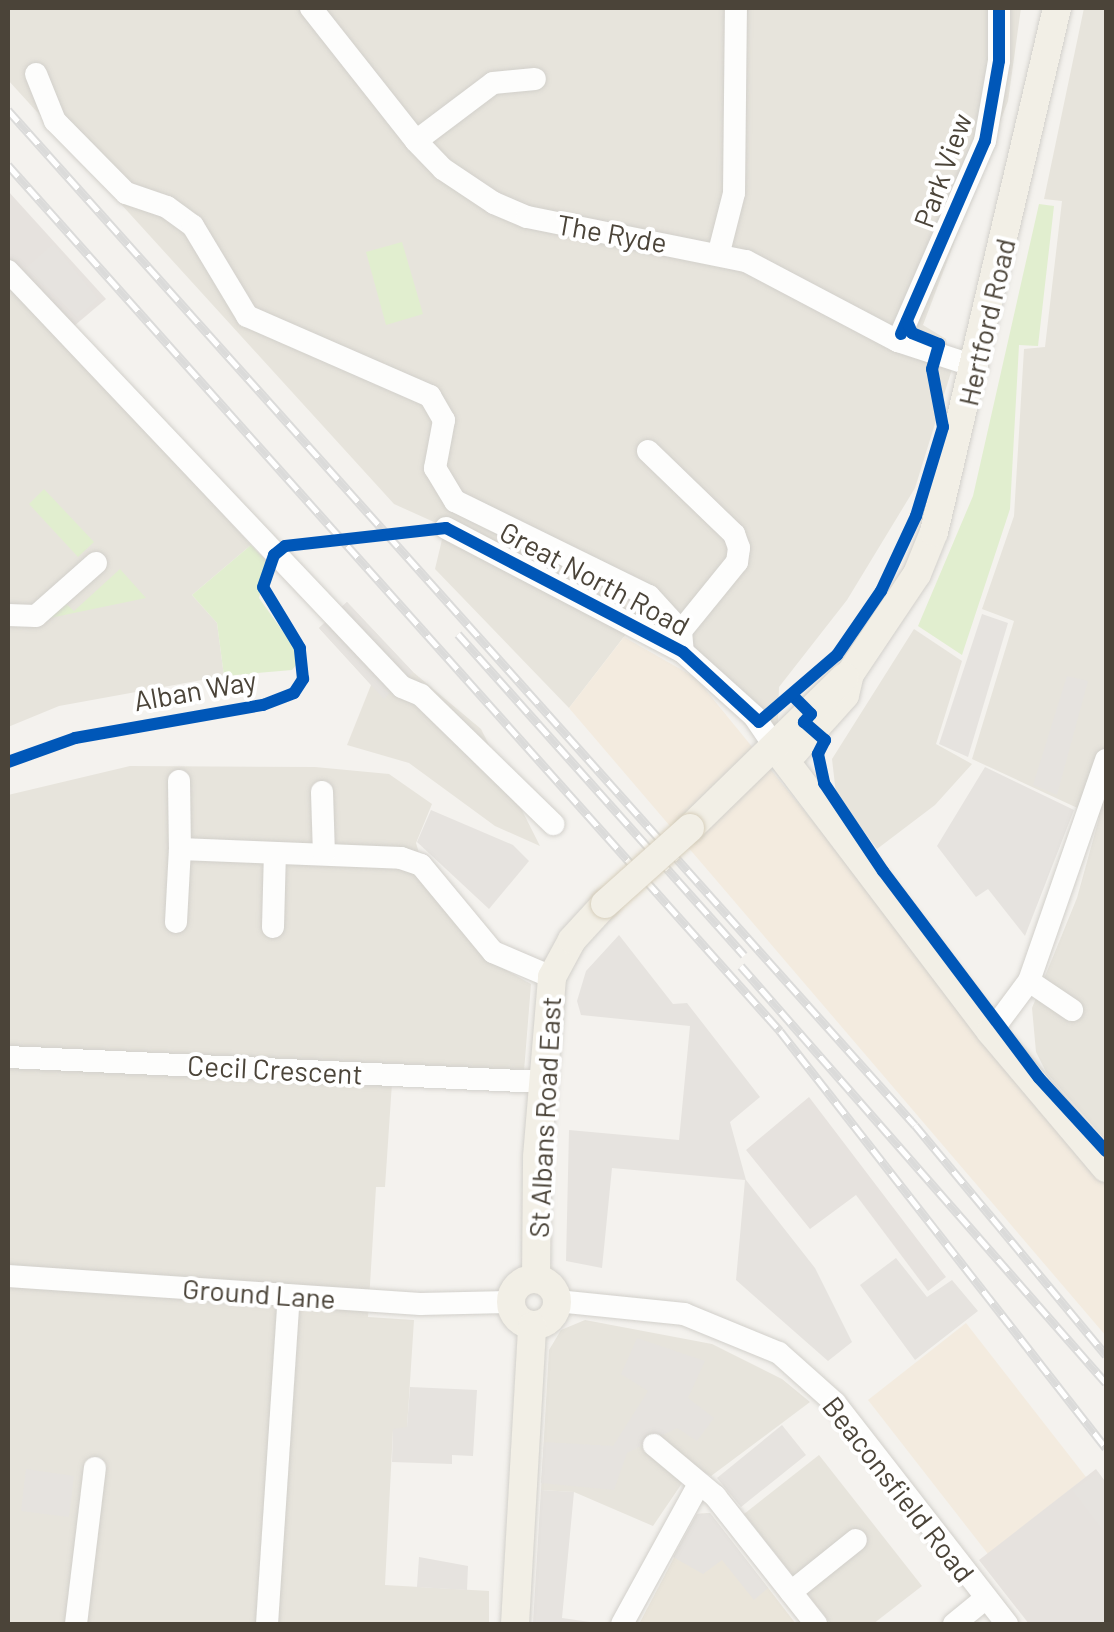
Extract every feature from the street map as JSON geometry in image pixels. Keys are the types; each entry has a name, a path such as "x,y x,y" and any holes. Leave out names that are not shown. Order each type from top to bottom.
{"main road":[{"name":"Hertford Road","path":"777,750 796,750 845,695 850,674 917,574 947,492 1057,8"},
{"name":"St Albans Road East","path":"536,1279 542,1082 552,977 572,940 605,904 777,750"},
{"name":"Great North Road","path":"777,750 991,1032 1106,1168"},
{"path":"536,1279 557,1300 547,1322 532,1326 516,1318 510,1302 515,1288 536,1279"},
{"path":"515,1624 532,1326"}],"street":[{"name":"The Ryde","path":"311,8 416,141 472,190 527,217 719,252 898,341 977,367"},
{"path":"719,252 734,193 736,8"},
{"name":"Park View","path":"898,341 984,141 1000,61 999,8"},
{"path":"36,74 55,121 126,193 167,207 194,226 256,324 372,366 430,396 444,420 435,468 455,501 650,596 682,641 736,562 739,548 734,534 648,451"},
{"path":"416,141 493,83 535,79"},
{"path":"8,271 279,550 402,687 421,695 553,824"},
{"name":"Great North Road","path":"446,528 682,641 754,716 777,750"},
{"path":"8,615 36,616 96,563"},
{"path":"991,1032 1028,981 1106,760"},
{"path":"176,922 179,781"},
{"path":"322,792 324,854"},
{"path":"180,849 324,854 420,865 493,952 552,977"},
{"path":"273,928 275,853"},
{"path":"1028,981 1072,1010"},
{"name":"Cecil Crescent","path":"8,1057 542,1082"},
{"name":"Ground Lane","path":"8,1276 289,1296 510,1302"},
{"path":"268,1624 289,1296"},
{"name":"Beaconsfield Road","path":"557,1300 684,1314 779,1353 835,1403 1007,1624"},
{"path":"654,1445 699,1484 816,1624"},
{"path":"76,1624 95,1468"},
{"path":"622,1624 699,1484"},
{"path":"790,1592 856,1540"},
{"path":"954,1624 986,1598"}],"shaded area":[{"path":"8,8 1021,8 1008,101 923,325 946,339 952,369 915,488 847,600 779,687 777,750 759,722 633,625 569,708 435,569 445,527 394,504 8,80"},
{"path":"1084,8 1106,8 1106,1141 1046,1072 1036,1052 1032,1008 1077,898 1099,818 972,759 1014,621 982,609 1014,516 1024,349 1045,347 1062,201 1044,199"},
{"path":"8,191 106,299 74,326 8,266"},
{"path":"53,244 98,299 77,317 26,268"},
{"path":"8,280 251,545 192,595 217,623 224,676 59,706 8,727"},
{"path":"347,602 413,672 481,729 540,846 495,826 409,763 347,745 371,685 319,628"},
{"path":"347,602 413,672 384,699 319,628"},
{"path":"982,614 1008,623 968,757 939,744"},
{"path":"914,629 962,661 936,744 972,764 935,805 877,849 836,794 832,759"},
{"path":"624,637 696,678 1106,1181 1106,1336 569,708"},
{"path":"1067,676 1088,681 1057,795 1033,785"},
{"path":"130,766 315,767 389,774 432,804 416,843 428,882 488,960 531,984 524,1071 393,1068 385,1187 376,1187 368,1317 414,1320 407,1428 393,1430 385,1585 489,1591 489,1624 8,1624 8,795"},
{"path":"985,767 1074,810 1025,936 988,889 976,897 937,846"},
{"path":"431,810 513,845 529,861 489,909 417,842"},
{"path":"619,935 673,1004 687,1003 760,1097 730,1122 746,1180 815,1268 852,1342 828,1361 736,1280 745,1180 612,1168 602,1268 566,1261 569,1130 679,1140 690,1026 581,1015 577,1001 586,971"},
{"path":"809,1097 946,1277 928,1291 856,1195 810,1229 746,1150"},
{"path":"896,1258 927,1297 952,1280 978,1311 915,1360 860,1285"},
{"path":"585,1320 712,1344 782,1379 810,1402 711,1476 693,1467 653,1526 574,1492 541,1490 549,1350 561,1330"},
{"path":"966,1323 1086,1477 988,1554 868,1400"},
{"path":"637,1338 705,1361 688,1398 714,1418 697,1441 677,1428 627,1453 614,1490 541,1483 544,1442 613,1446 648,1391 621,1374"},
{"path":"410,1387 477,1390 473,1456 452,1455 452,1464 392,1462 393,1429 407,1427"},
{"path":"782,1425 806,1455 741,1507 717,1478"},
{"path":"819,1455 922,1586 873,1624 831,1624 744,1514"},
{"path":"26,1469 74,1476 69,1517 21,1511"},
{"path":"1096,1469 1106,1483 1106,1624 1029,1624 979,1560"},
{"path":"1098,1472 1106,1483 1106,1534 1073,1491"},
{"path":"541,1490 574,1492 562,1618 604,1624 533,1624"},
{"path":"710,1513 796,1624 639,1624 697,1514"},
{"path":"710,1513 768,1588 754,1600 722,1560 703,1574 673,1557 697,1514"},
{"path":"419,1557 468,1566 467,1590 417,1587"}],"green space":[{"path":"1039,204 1054,206 1038,346 1019,345 1010,509 962,655 918,626 973,496"},
{"path":"402,242 423,314 386,325 366,252"},
{"path":"44,489 94,542 78,557 29,504"},
{"path":"251,545 268,563 259,598 294,647 297,664 292,670 224,676 217,623 192,595"},
{"path":"120,569 146,598 45,619 64,602 74,611"}],"railway":[{"path":"8,110 915,1125 1106,1355"},
{"path":"8,165 780,1031 1106,1448"},
{"path":"458,634 744,955"},
{"path":"741,966 1106,1383"}],"cycle path":[{"path":"901,334 985,141 999,61 999,8"},
{"name":"Alban Way","path":"8,762 75,738 263,705 294,693 303,679 300,648 263,587 274,555 285,546 446,528 683,652 759,722 837,655 881,591 916,516 943,427 932,369 939,344 912,333 907,321"},
{"path":"794,697 811,714 804,722 825,740 818,754 824,783 883,871 1039,1078 1106,1151"}]}
